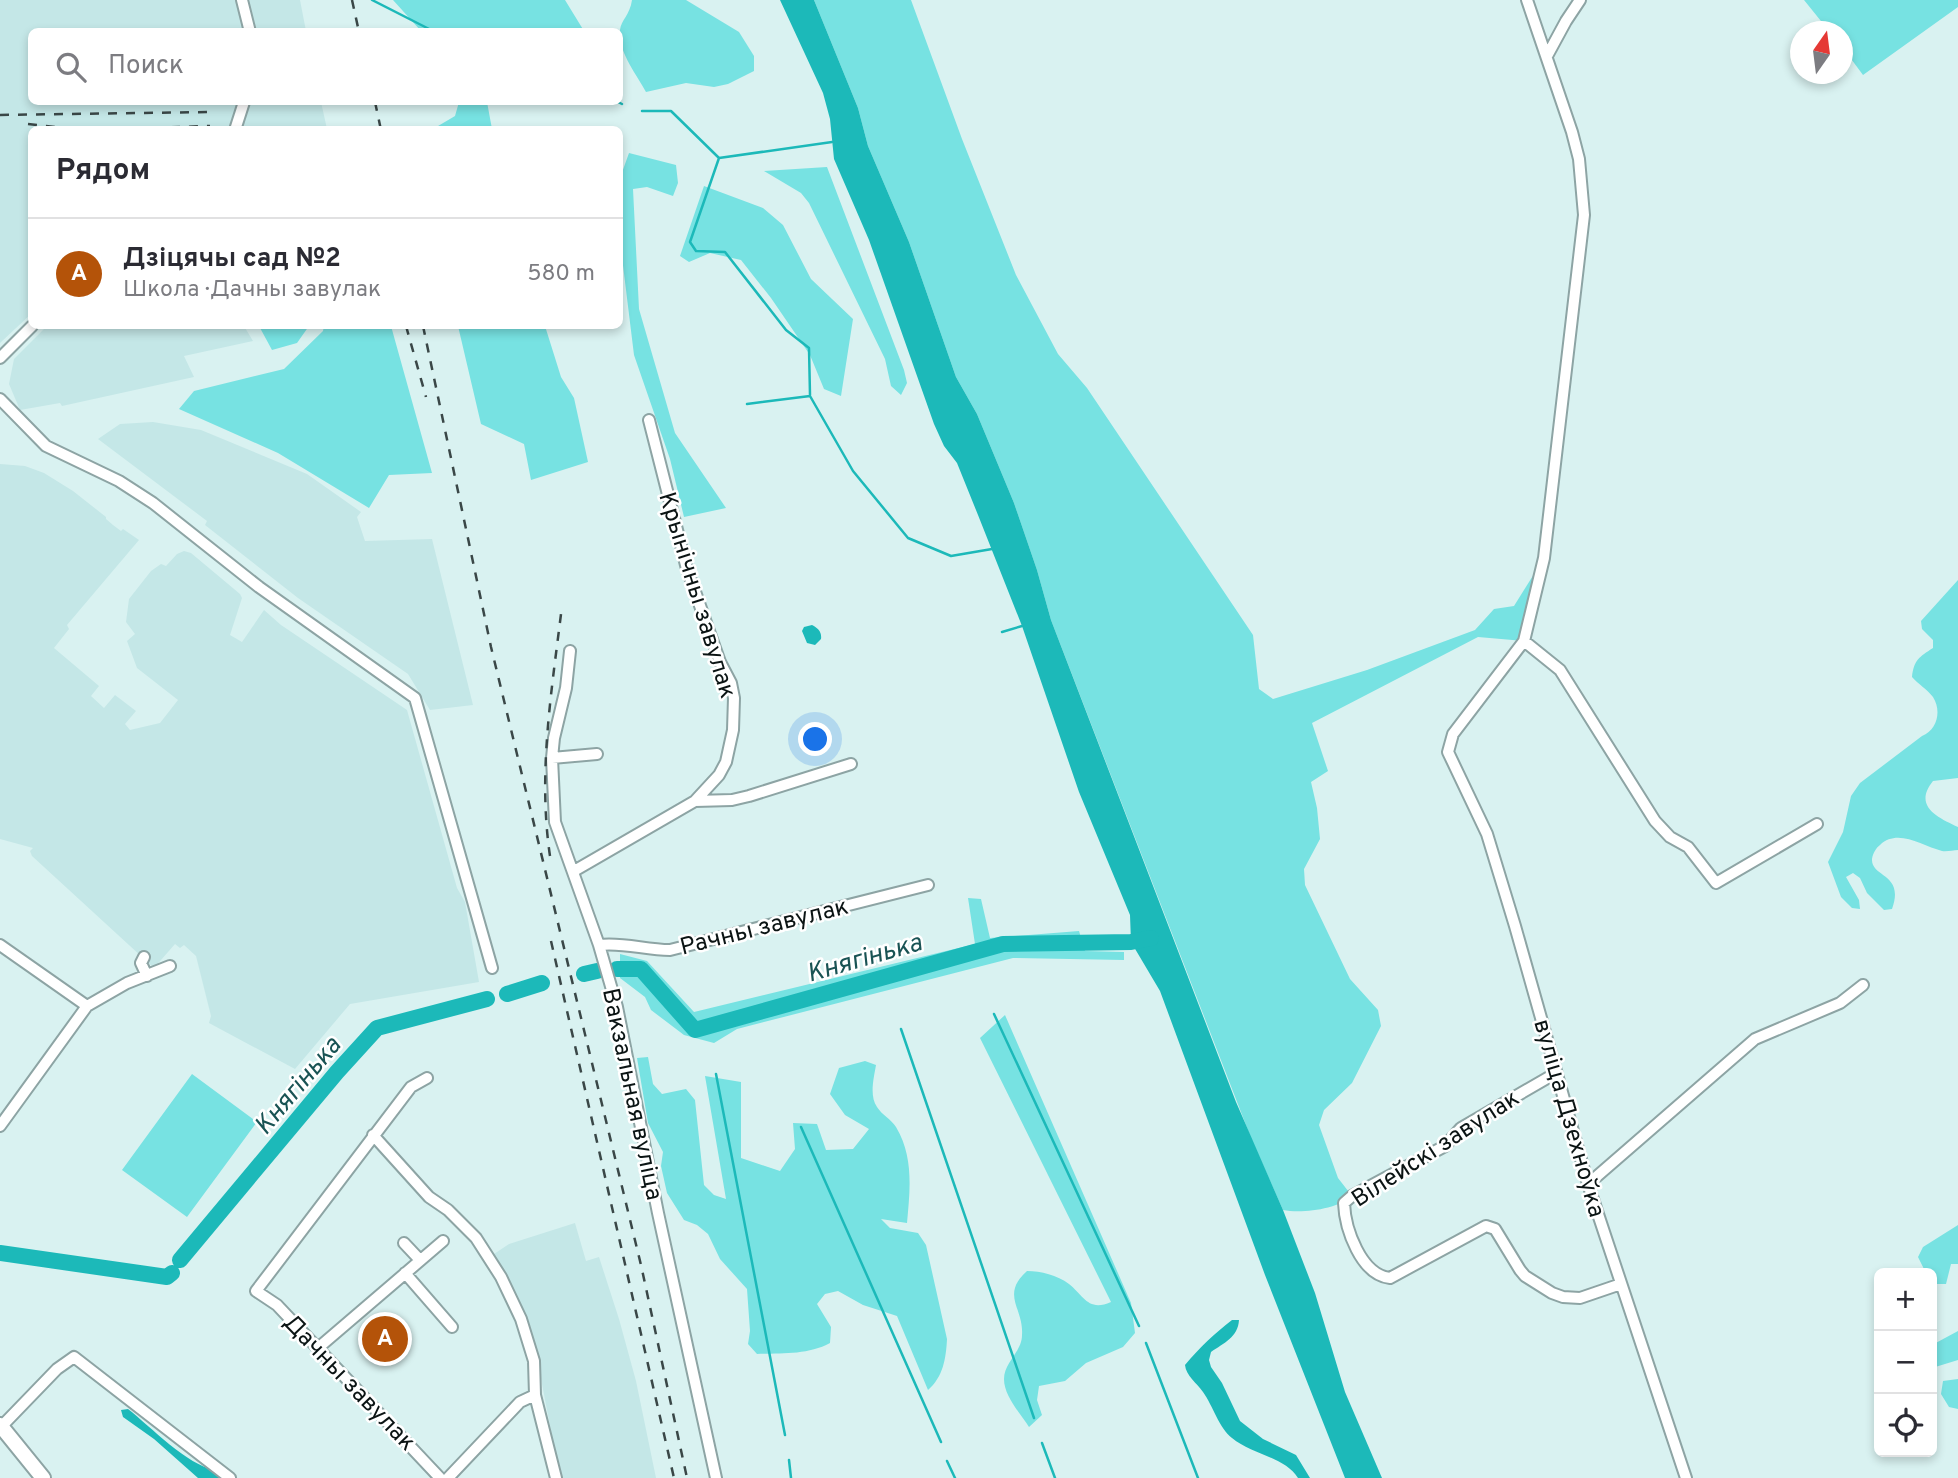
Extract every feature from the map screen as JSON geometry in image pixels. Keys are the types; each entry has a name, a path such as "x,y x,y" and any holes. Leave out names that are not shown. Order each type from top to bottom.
{"main road":[{"path":"1,1426 43,1478"}],"street":[{"path":"242,0 249,28"},
{"path":"1527,0 1565,107 1578,159 1584,215 1544,558 1524,641 1560,670 1655,821 1670,837 1688,847 1716,883 1816,824"},
{"path":"1547,56 1580,0"},
{"path":"236,126 243,105"},
{"path":"0,358 29,329"},
{"path":"0,399 46,446 120,481 153,503 259,587 415,698 492,968"},
{"name":"Крынічны завулак","path":"649,421 687,569 720,662 731,683 733,698 733,730 726,762 719,775 695,801"},
{"name":"вуліца Дзехноўка","path":"1524,641 1453,734 1448,752 1487,834 1588,1184 1686,1478"},
{"name":"Вакзальная вуліца","path":"570,651 566,688 554,737 552,758 555,822 617,1007 658,1213 716,1478"},
{"path":"552,758 597,754"},
{"path":"573,871 695,801 732,800 749,796 850,764"},
{"name":"Рачны завулак","path":"598,945 619,943 670,950 928,885"},
{"path":"0,945 87,1006"},
{"path":"144,957 141,963 147,976"},
{"path":"0,1126 87,1006 127,983 170,967"},
{"path":"1588,1184 1755,1040 1840,1003 1863,985"},
{"name":"Вілейскі завулак","path":"1556,1073 1461,1128 1445,1146 1352,1196 1344,1203 1349,1232 1366,1263 1382,1277 1390,1278 1486,1226 1495,1229 1525,1276 1552,1293 1580,1298 1621,1284"},
{"path":"427,1078 411,1087 373,1135 429,1197 448,1210 476,1238 501,1278 521,1319 534,1362 535,1395 556,1478"},
{"name":"Дачны завулак","path":"373,1135 256,1291 276,1306 318,1348 440,1478"},
{"path":"318,1348 443,1241"},
{"path":"404,1243 421,1260"},
{"path":"405,1273 452,1327"},
{"path":"1,1426 58,1369 74,1357 230,1478"},
{"path":"448,1478 520,1402 535,1395"}],"shaded area":[{"path":"0,0 300,0 305,28 28,28 28,105 322,105 326,126 28,126 28,317 0,343"},
{"path":"393,0 565,0 582,28 418,28"},
{"path":"632,0 686,0 739,32 754,56 754,71 728,84 714,87 686,83 646,92 623,49 621,26"},
{"path":"780,0 814,0 858,108 868,146 909,242 956,377 977,414 1014,503 1051,620 1236,1102 1283,1210 1315,1293 1345,1392 1382,1478 1345,1478 1265,1275 1160,991 1131,942 1130,915 1079,792 1022,626 978,515 957,463 944,446 934,424 869,240 834,159 830,119 823,93"},
{"path":"814,0 911,0 1016,275 1058,354 1087,388 1253,635 1259,689 1273,699 1367,670 1475,630 1494,609 1514,606 1544,558 1524,641 1478,637 1312,723 1328,771 1311,782 1320,839 1304,869 1305,885 1350,979 1378,1010 1381,1026 1352,1083 1324,1110 1319,1125 1338,1178 1352,1196 1338,1204 1309,1211 1283,1210 1251,1138 1051,620 1014,503 977,414 956,377 909,242 868,146 858,108"},
{"path":"1804,0 1958,0 1958,7 1863,75 1853,62 1853,21 1821,21"},
{"path":"458,105 488,105 491,126 438,126 455,116"},
{"path":"629,153 676,165 678,183 673,196 647,187 633,189 639,309 675,433 726,508 684,517 670,459 634,355 623,265 623,170"},
{"path":"827,167 904,370 907,383 901,395 891,386 885,359 809,203 801,193 764,171"},
{"path":"704,186 763,208 783,225 811,279 853,319 841,396 824,389 810,355 741,260 710,253 689,262 680,256"},
{"path":"44,329 246,329 253,341 184,356 194,377 62,406 60,403 20,410 9,384 14,359"},
{"path":"261,329 307,329 297,343 272,350"},
{"path":"392,329 432,473 389,475 369,508 278,453 179,409 194,391 284,369 323,331"},
{"path":"459,329 546,329 561,377 574,398 588,462 531,480 524,444 481,424"},
{"path":"153,422 201,430 307,474 361,512 357,517 365,541 432,539 473,705 430,710 408,674 298,598 205,525 207,521 98,439 120,424"},
{"path":"0,464 25,466 44,473 73,491 121,531 123,529 139,540 67,625 69,629 54,648 99,686 91,696 104,708 115,695 136,711 125,724 130,730 160,723 178,700 137,668 127,641 135,634 126,622 129,599 151,571 161,564 166,566 177,554 184,551 191,553 240,594 242,598 230,635 242,642 264,610 281,625 407,710 457,888 465,902 479,982 350,1004 295,1069 209,1023 211,1016 196,956 184,945 180,948 175,944 154,968 32,856 30,851 33,848 0,839"},
{"path":"1958,580 1958,778 1933,781 1926,797 1930,810 1958,827 1958,850 1942,851 1902,838 1887,840 1877,848 1872,859 1873,865 1891,882 1894,889 1892,909 1884,910 1867,893 1860,878 1853,873 1846,877 1859,900 1860,909 1852,908 1841,897 1828,862 1843,832 1851,796 1860,783 1927,733 1937,720 1936,702 1912,677 1918,660 1933,648 1933,640 1922,629 1921,621"},
{"path":"812,625 821,634 821,639 815,645 807,643 802,631 804,627"},
{"path":"968,898 981,899 990,938 1079,931 1085,951 1124,952 1124,960 1013,958 737,1029 714,1043 684,1035 651,1010 645,997 620,978 620,954 647,961 694,1012 975,944"},
{"path":"1005,1015 1131,1303 1135,1333 1123,1347 1086,1363 1065,1381 1039,1386 1037,1400 1042,1415 1029,1427 1010,1398 1004,1379 1022,1335 1014,1295 1019,1280 1027,1271 1043,1273 1064,1281 1092,1304 1103,1305 1111,1302 980,1038"},
{"path":"648,1057 653,1084 662,1094 686,1089 695,1100 704,1185 714,1195 726,1199 705,1076 741,1082 741,1158 780,1171 795,1149 793,1123 817,1124 826,1150 853,1149 869,1129 845,1115 830,1094 839,1068 865,1061 876,1065 873,1097 879,1110 894,1124 902,1138 909,1174 907,1223 881,1219 890,1228 918,1233 926,1245 947,1339 943,1367 928,1390 897,1316 863,1305 838,1291 825,1294 817,1304 831,1327 830,1343 804,1351 757,1354 748,1344 750,1331 747,1289 720,1259 708,1234 697,1225 684,1220 667,1193 661,1166 663,1152 648,1123 637,1058"},
{"path":"192,1074 257,1122 187,1217 122,1170"},
{"path":"575,1223 586,1261 599,1257 619,1319 636,1381 656,1478 560,1478 537,1358 527,1325 494,1254 509,1244"},
{"path":"1958,1225 1958,1264 1951,1264 1946,1284 1937,1284 1937,1268 1924,1268 1918,1257 1923,1247"},
{"path":"1232,1320 1239,1320 1236,1331 1230,1339 1211,1352 1211,1367 1222,1383 1240,1421 1263,1439 1296,1455 1310,1478 1298,1478 1285,1465 1232,1438 1223,1429 1203,1392 1187,1373 1185,1365 1207,1341"},
{"path":"1958,1331 1958,1360 1937,1366 1937,1342"},
{"path":"1958,1379 1958,1409 1949,1407 1941,1394 1943,1381"},
{"path":"128,1409 181,1453 204,1467 215,1470 221,1478 198,1478 154,1439 123,1417 121,1410"}],"waterway":[{"path":"372,0 427,28"},
{"path":"642,111 671,111 719,158 832,142"},
{"path":"719,158 690,242 696,251 725,252 786,330 809,348 810,395"},
{"path":"747,404 810,396 853,471 908,538 951,556 992,549"},
{"path":"1002,632 1022,626"},
{"name":"Княгінька","path":"617,969 641,969 695,1030 1003,944 1131,942 1151,938"},
{"name":"Княгінька","path":"584,974 597,971"},
{"name":"Княгінька","path":"507,994 542,983"},
{"name":"Княгінька","path":"180,1260 377,1028 487,999"},
{"path":"994,1014 1139,1326"},
{"path":"901,1029 1034,1418"},
{"path":"716,1074 785,1435"},
{"path":"801,1127 941,1442"},
{"name":"Княгінька","path":"0,1253 167,1277 172,1273"},
{"path":"1146,1343 1198,1478"},
{"path":"1042,1443 1055,1478"},
{"path":"789,1460 791,1478"},
{"path":"947,1461 955,1478"}],"railway":[{"path":"352,0 358,28"},
{"path":"376,105 380,126"},
{"path":"0,115 208,112"},
{"path":"28,124 45,126"},
{"path":"407,329 426,397"},
{"path":"424,329 491,647 641,1265 687,1478"},
{"path":"550,856 545,795 546,765 561,614"},
{"path":"551,941 674,1478"}],"place":[{"name":"Дзіцячы сад №2","path":"385,1339"}]}
